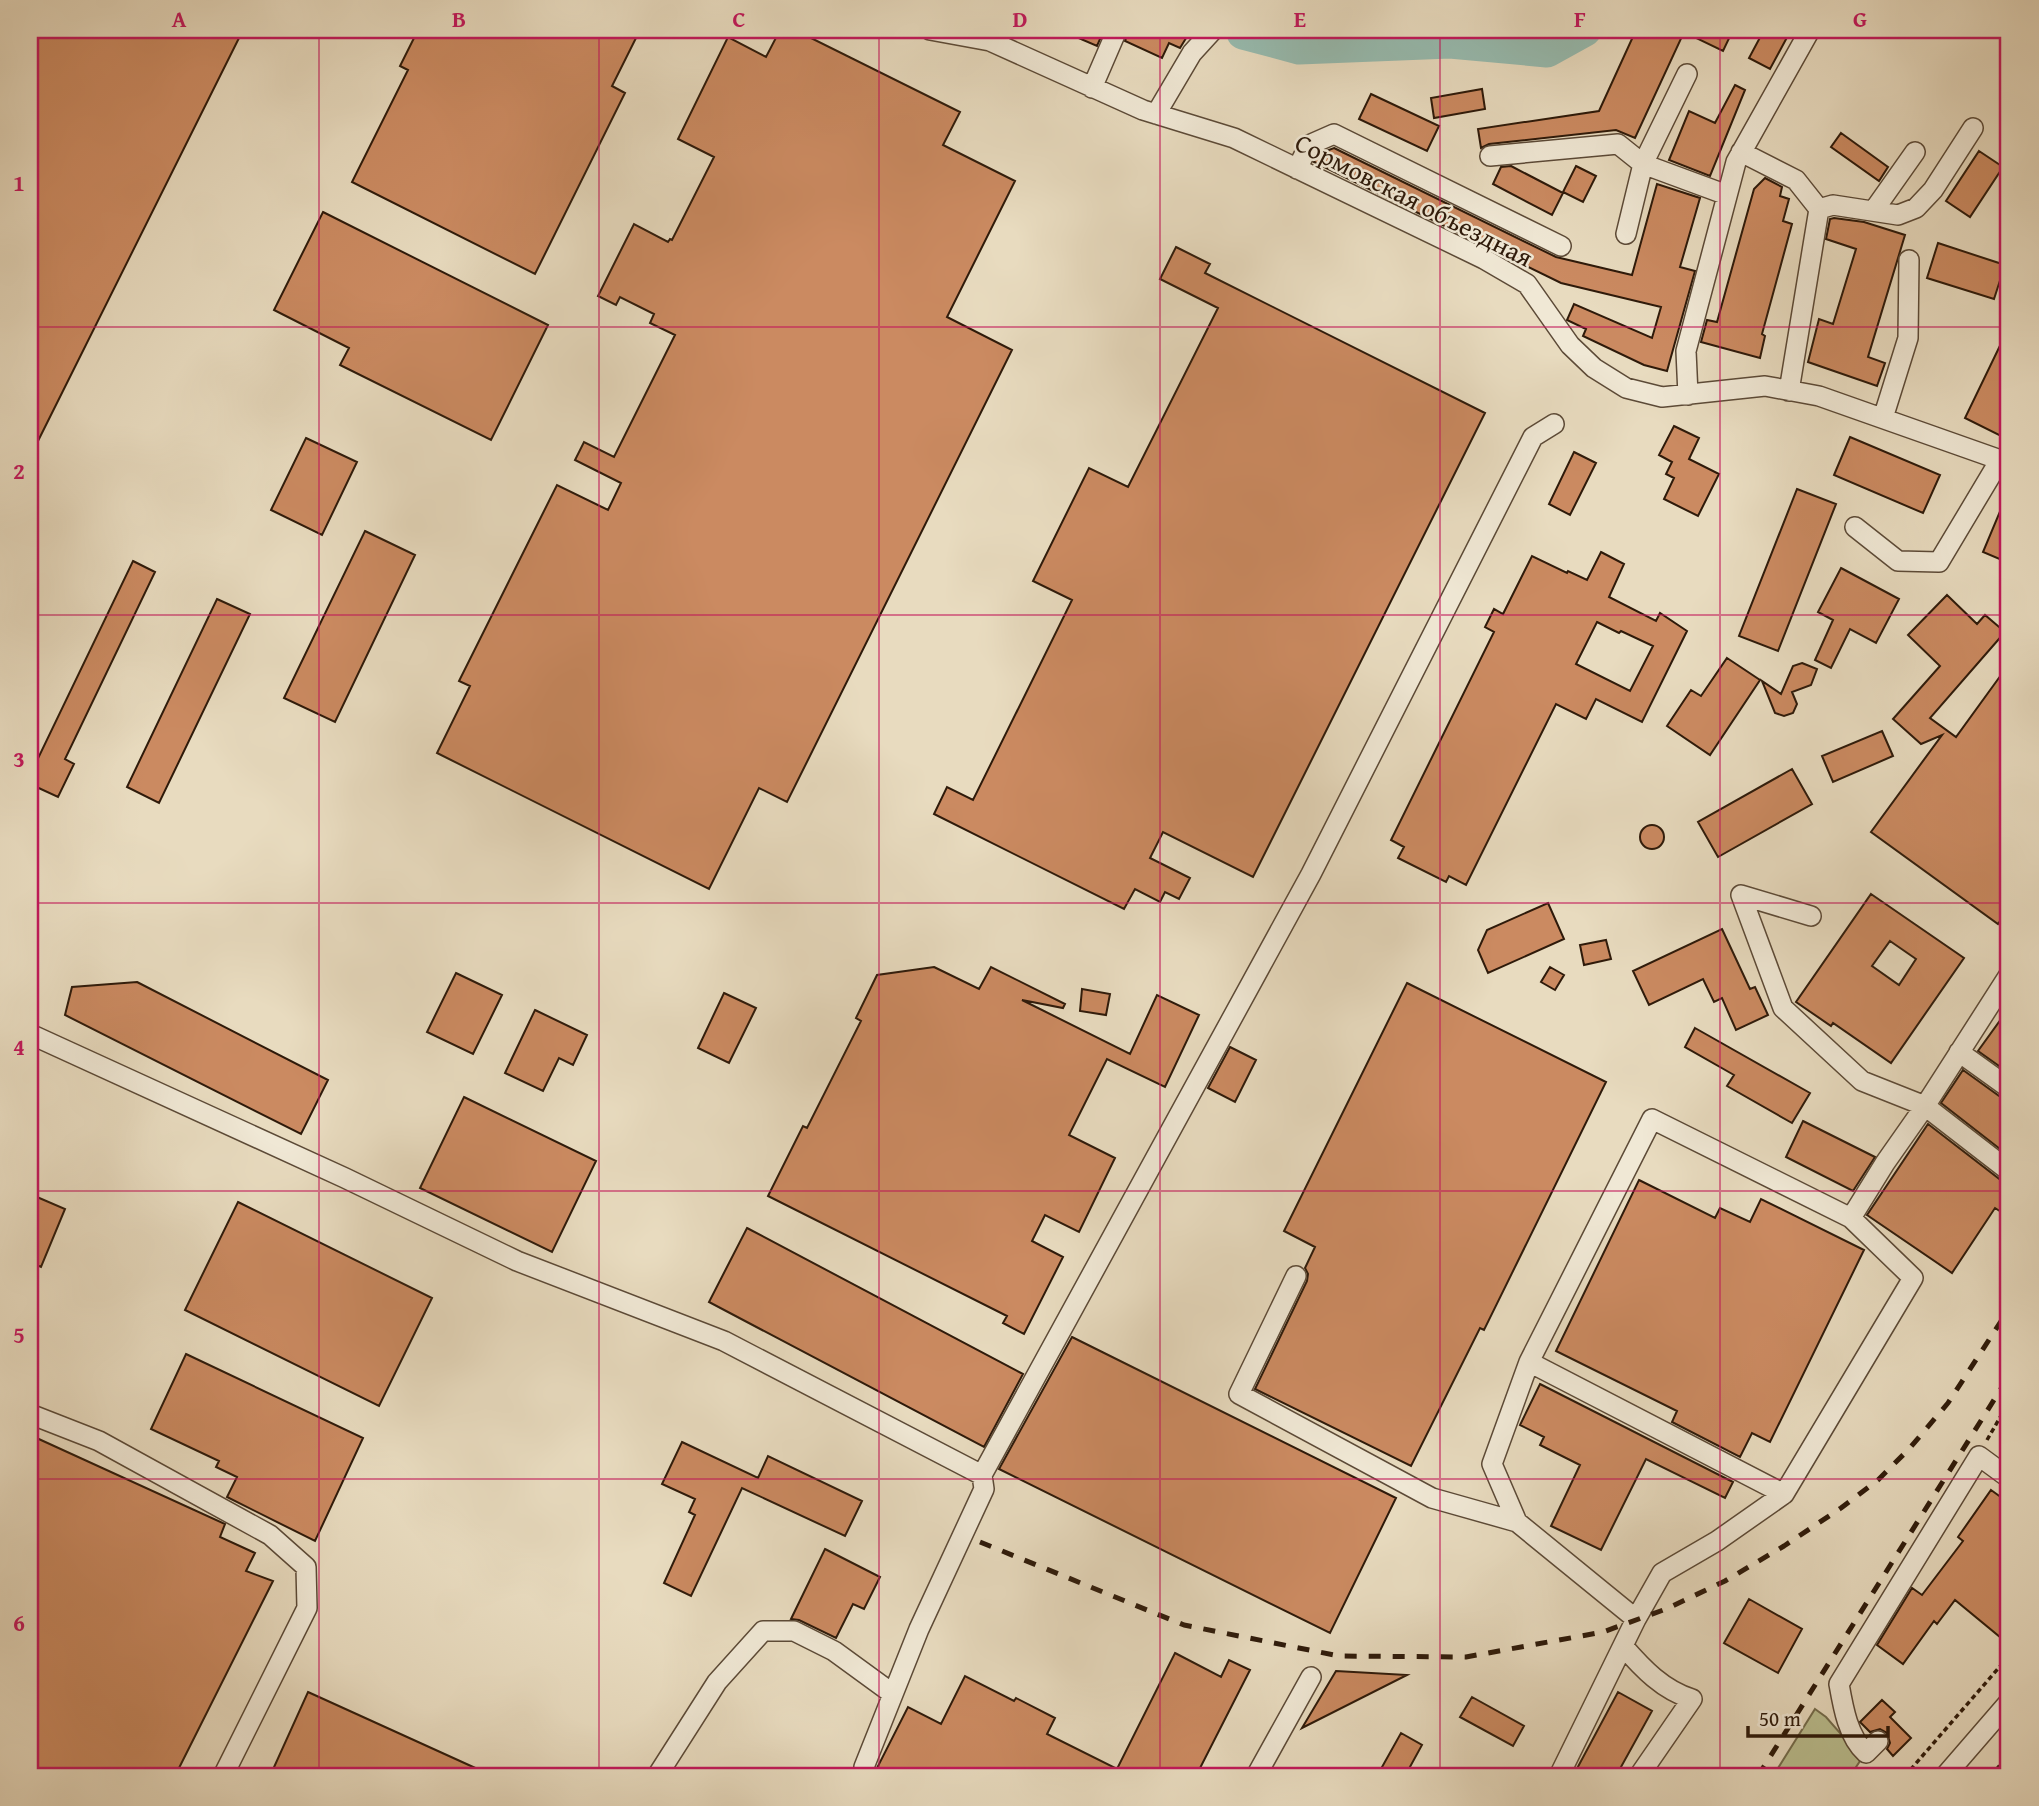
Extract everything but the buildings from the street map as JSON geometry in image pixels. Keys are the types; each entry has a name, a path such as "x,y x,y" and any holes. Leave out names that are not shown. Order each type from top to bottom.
{"street":[{"name":"Сормовская объездная","path":"930,30 994,35 1092,88 1156,114 1234,138 1484,259 1527,284 1570,345 1594,368 1626,388 1662,397 1765,386 1819,396 2005,461"},
{"path":"1092,88 1117,30"},
{"path":"1156,114 1192,53 1213,30"},
{"path":"1688,395 1685,351 1736,162 1810,30"},
{"path":"1626,234 1643,164 1687,74"},
{"path":"1819,209 1833,205 1898,215 1916,208 1933,190 1973,128"},
{"path":"1297,169 1309,145 1335,134 1561,246"},
{"path":"1490,156 1618,144 1643,164 1727,195"},
{"path":"1741,152 1796,180 1819,209 1789,391"},
{"path":"1874,210 1915,152"},
{"path":"1883,418 1908,338 1909,260"},
{"path":"867,1776 864,1767 919,1629 984,1489 982,1475 1311,873 1533,437 1554,424"},
{"path":"1854,527 1898,561 1939,562 2005,461"},
{"path":"1811,916 1741,895 1783,1008 1862,1081 1925,1106 2009,1171"},
{"path":"1851,1218 1959,1052 2003,1000 2009,975"},
{"path":"30,1034 345,1178 517,1261 724,1340 982,1475"},
{"path":"1959,1052 2009,1088"},
{"path":"1517,1522 1492,1464 1528,1362 1652,1119 1851,1218 1913,1278 1784,1494 1717,1541 1662,1573 1636,1619 1559,1776"},
{"path":"1296,1276 1239,1394 1432,1498 1517,1522 1636,1619"},
{"path":"1528,1362 1784,1494"},
{"path":"30,1414 99,1441 270,1535 306,1567 307,1608 223,1776"},
{"path":"1878,1741 1866,1753 1857,1745 1843,1705 1839,1684 1979,1456 2009,1478"},
{"path":"657,1776 717,1682 763,1631 794,1631 834,1651 893,1694"},
{"path":"1623,1646 1647,1674 1678,1695 1692,1699 1639,1776"},
{"path":"1256,1776 1311,1676"},
{"path":"1945,1776 2009,1702"}],"path":[{"path":"1997,1421 2001,1414"},
{"path":"1905,1776 2009,1656"},
{"path":"1991,1776 2009,1755"}],"green space":[{"path":"1815,1709 1826,1717 1862,1758 1850,1776 1773,1776"}],"waterway":[{"path":"1243,33 1299,48 1450,42 1547,51 1585,30"}],"railway":[{"path":"980,1542 1184,1625 1339,1656 1466,1657 1603,1632 1666,1609 1725,1581 1784,1546 1878,1480 1948,1403 2009,1309"},
{"path":"1758,1776 2009,1376"}]}
